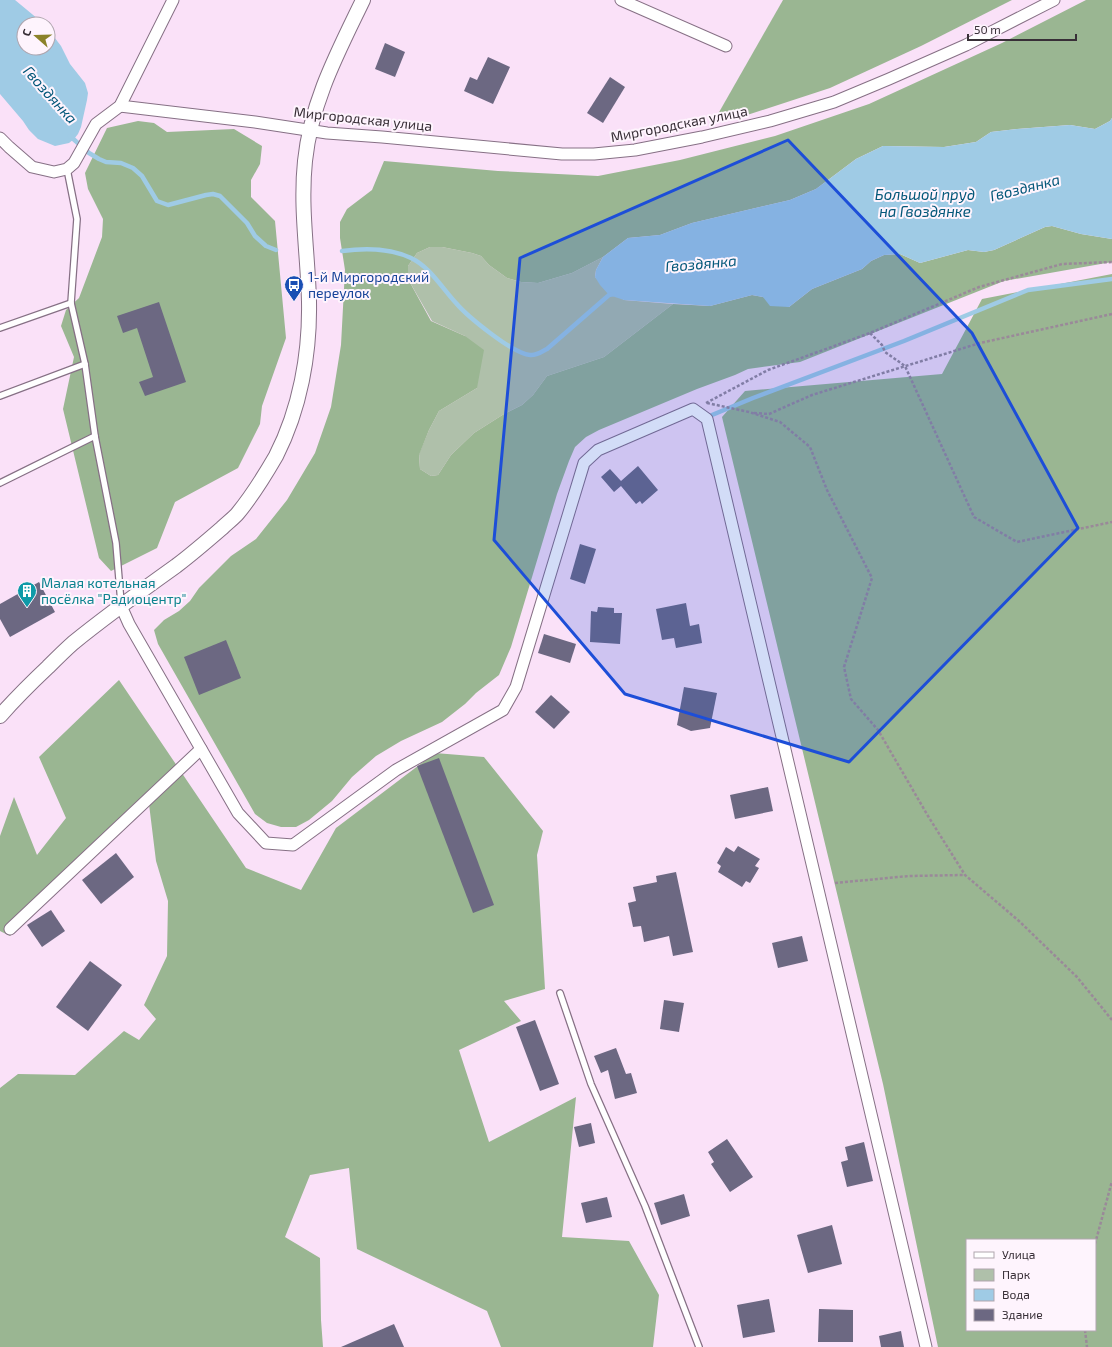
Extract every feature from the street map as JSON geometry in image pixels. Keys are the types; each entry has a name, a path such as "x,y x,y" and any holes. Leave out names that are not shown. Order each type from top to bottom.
{"street":[{"path":"0,138 32,167 54,172 67,169 74,162 96,124 120,106 174,0"},
{"path":"0,716 13,701 72,644 201,547 237,514 256,488 276,456 288,426 301,384 306,363 309,335 309,302 303,188 305,160 310,130 317,104 329,72 363,0"},
{"path":"621,0 726,46"},
{"name":"Миргородская улица","path":"120,106 255,122 327,133 562,154 594,154 635,150 702,137 834,102 966,45 1047,1"},
{"path":"121,606 129,624 238,813 266,843 294,845 396,770 503,710 516,686 584,463 598,450 693,409 708,419 926,1347"},
{"path":"10,929 201,749"}],"lane":[{"path":"67,169 77,219 71,303 85,364 95,436 116,543 121,606"},
{"path":"0,328 71,303"},
{"path":"0,396 85,364"},
{"path":"0,483 95,436"},
{"path":"560,993 592,1084 645,1206 699,1347"}],"path":[{"path":"693,409 768,370 870,333 979,286 1062,264 1112,262"},
{"path":"749,412 769,414 812,395 980,343 1112,314"},
{"path":"870,333 882,345 885,352 905,366 974,517 1017,542 1112,522"},
{"path":"706,402 749,412 780,422 810,447 828,490 872,578 844,666 851,699 878,730 928,816 965,875 1019,921 1077,977 1112,1020"},
{"path":"835,883 910,876 965,875"},
{"path":"1096,1240 1112,1182"},
{"path":"1085,1331 1086,1347"}],"highlighted area":[{"path":"788,140 972,333 1078,528 849,762 625,694 494,540 520,258"}],"green space":[{"path":"783,0 1012,0 921,46 830,88 741,117 722,118 718,114"},
{"path":"1086,0 1112,0 1112,118 1110,121 1095,129 1070,125 1017,129 991,132 976,142 944,147 883,146 856,159 816,189 790,200 692,223 660,235 628,238 603,257 572,273 538,283 521,282 507,278 489,265 481,256 472,253 442,247 430,247 417,253 408,266 408,279 431,321 465,336 484,350 477,388 439,411 429,430 419,455 420,469 431,476 438,475 451,455 474,433 504,414 522,405 533,395 547,376 604,357 673,304 710,306 752,295 763,297 789,307 812,289 862,269 871,261 884,255 900,254 920,263 968,250 984,252 994,250 1045,227 1052,226 1081,234 1112,239 1112,262 1004,281 800,362 748,369 599,430 586,437 575,447 569,461 557,494 511,647 499,675 442,722 401,741 376,756 352,777 332,801 309,820 296,827 281,827 267,823 255,814 158,644 154,630 164,620 179,611 190,601 199,588 231,556 256,539 287,500 315,453 331,407 341,345 345,270 340,238 340,222 347,209 372,190 384,161 498,171 598,176 680,160 775,136 869,104 1002,43"},
{"path":"138,121 154,123 167,132 234,129 262,146 260,164 251,180 251,197 275,221 286,338 262,406 260,424 238,468 175,502 157,548 111,571 99,558 63,409 74,357 61,326 66,310 79,298 102,237 103,219 88,189 85,173 107,128"},
{"path":"430,247 442,247 481,256 489,265 507,278 521,282 538,283 572,273 603,257 596,270 595,277 624,300 673,304 604,357 547,376 533,395 522,405 504,414 474,433 451,455 438,475 431,476 420,469 419,454 429,430 439,411 477,388 465,336 432,321 408,279 408,266 417,253"},
{"path":"1112,274 1112,1347 938,1347 883,1084 722,417 745,391 942,374 982,299"},
{"path":"119,680 246,868 301,890 336,828 435,753 484,757 543,831 537,855 545,989 504,1001 521,1021 459,1050 489,1142 576,1097 562,1237 629,1241 659,1295 653,1347 501,1347 487,1311 357,1249 349,1168 310,1175 285,1237 320,1258 323,1347 0,1347 0,1088 18,1074 75,1075 124,1031 139,1040 156,1019 144,1005 167,956 168,901 156,861 149,804 10,936 0,931 0,836 14,797 37,855 66,818 39,757"}],"water":[{"path":"0,0 15,0 34,16 16,16 16,56 56,56 56,39 70,64 85,83 88,93 81,127 78,134 69,143 55,146 38,139 0,94"},
{"name":"Большой пруд на Гвоздянке","path":"1112,118 1112,239 1081,234 1052,226 1045,227 994,250 984,252 968,250 920,263 900,254 884,255 871,261 862,269 812,289 789,307 770,306 763,297 752,295 710,306 624,300 609,295 595,277 596,270 603,257 628,238 660,235 692,223 790,200 816,189 856,159 883,146 944,147 976,142 991,132 1017,129 1070,125 1095,129 1110,121"}],"building":[{"path":"385,43 405,52 395,77 375,69"},
{"path":"488,57 510,67 493,104 464,91 470,77 477,80"},
{"path":"610,77 625,87 603,123 587,113"},
{"path":"159,302 186,382 145,396 139,382 153,377 137,328 123,333 117,316"},
{"path":"638,466 658,490 642,504 640,501 636,504 621,486 614,492 601,477 610,469 621,481"},
{"path":"580,544 596,549 585,584 570,579"},
{"name":"Малая котельная посёлка \"Радиоцентр\"","path":"39,582 55,612 10,637 0,619 0,604"},
{"path":"686,603 690,626 699,624 702,643 676,648 674,638 662,640 656,609"},
{"path":"598,607 614,608 614,613 622,613 620,644 590,642 591,611 597,612"},
{"path":"544,634 576,644 570,663 538,653"},
{"path":"226,640 241,678 199,695 184,657"},
{"path":"684,687 717,693 710,728 691,731 677,725"},
{"path":"551,695 570,712 554,729 535,712"},
{"path":"439,758 494,905 473,913 417,766"},
{"path":"768,787 773,811 735,819 730,795"},
{"path":"738,846 760,859 755,866 759,868 750,883 746,881 742,887 718,872 721,866 717,863 726,847 734,852"},
{"path":"116,853 134,877 101,904 82,880"},
{"path":"676,872 693,952 673,956 669,936 644,942 641,926 633,927 628,903 636,901 633,887 657,882 656,876"},
{"path":"51,910 65,931 42,947 27,925"},
{"path":"802,936 808,961 778,968 772,943"},
{"path":"90,961 122,985 88,1031 56,1007"},
{"path":"664,1000 684,1003 679,1032 660,1029"},
{"path":"535,1020 559,1084 540,1091 516,1027"},
{"path":"616,1048 626,1074 631,1073 637,1093 615,1099 608,1070 601,1073 594,1056"},
{"path":"591,1123 595,1143 579,1147 574,1127"},
{"path":"727,1139 753,1177 730,1192 711,1164 714,1162 708,1152"},
{"path":"864,1142 873,1181 847,1187 841,1162 848,1160 845,1147"},
{"path":"684,1194 690,1216 661,1225 654,1203"},
{"path":"607,1197 612,1217 586,1223 581,1203"},
{"path":"832,1225 842,1264 808,1273 797,1235"},
{"path":"769,1299 775,1332 743,1338 737,1305"},
{"path":"819,1309 853,1310 853,1342 818,1342"},
{"path":"394,1324 404,1347 341,1347"},
{"path":"901,1331 904,1347 881,1347 879,1336"}],"waterway":[{"name":"Гвоздянка","path":"70,136 89,153 99,159 106,162 121,163 133,168 142,176 157,201 168,205 206,195 213,194 220,196 247,223 255,236 266,246 276,250"},
{"name":"Гвоздянка","path":"342,251 359,249 377,250 394,252 411,258 430,272 456,303 491,334 522,353 530,355 547,349 609,295 614,294"},
{"path":"712,415 904,341 1028,290 1112,279"}],"place":[{"name":"1-й Миргородский переулок","path":"294,302"},
{"name":"Малая котельная посёлка \"Радиоцентр\"","path":"27,608"}]}
